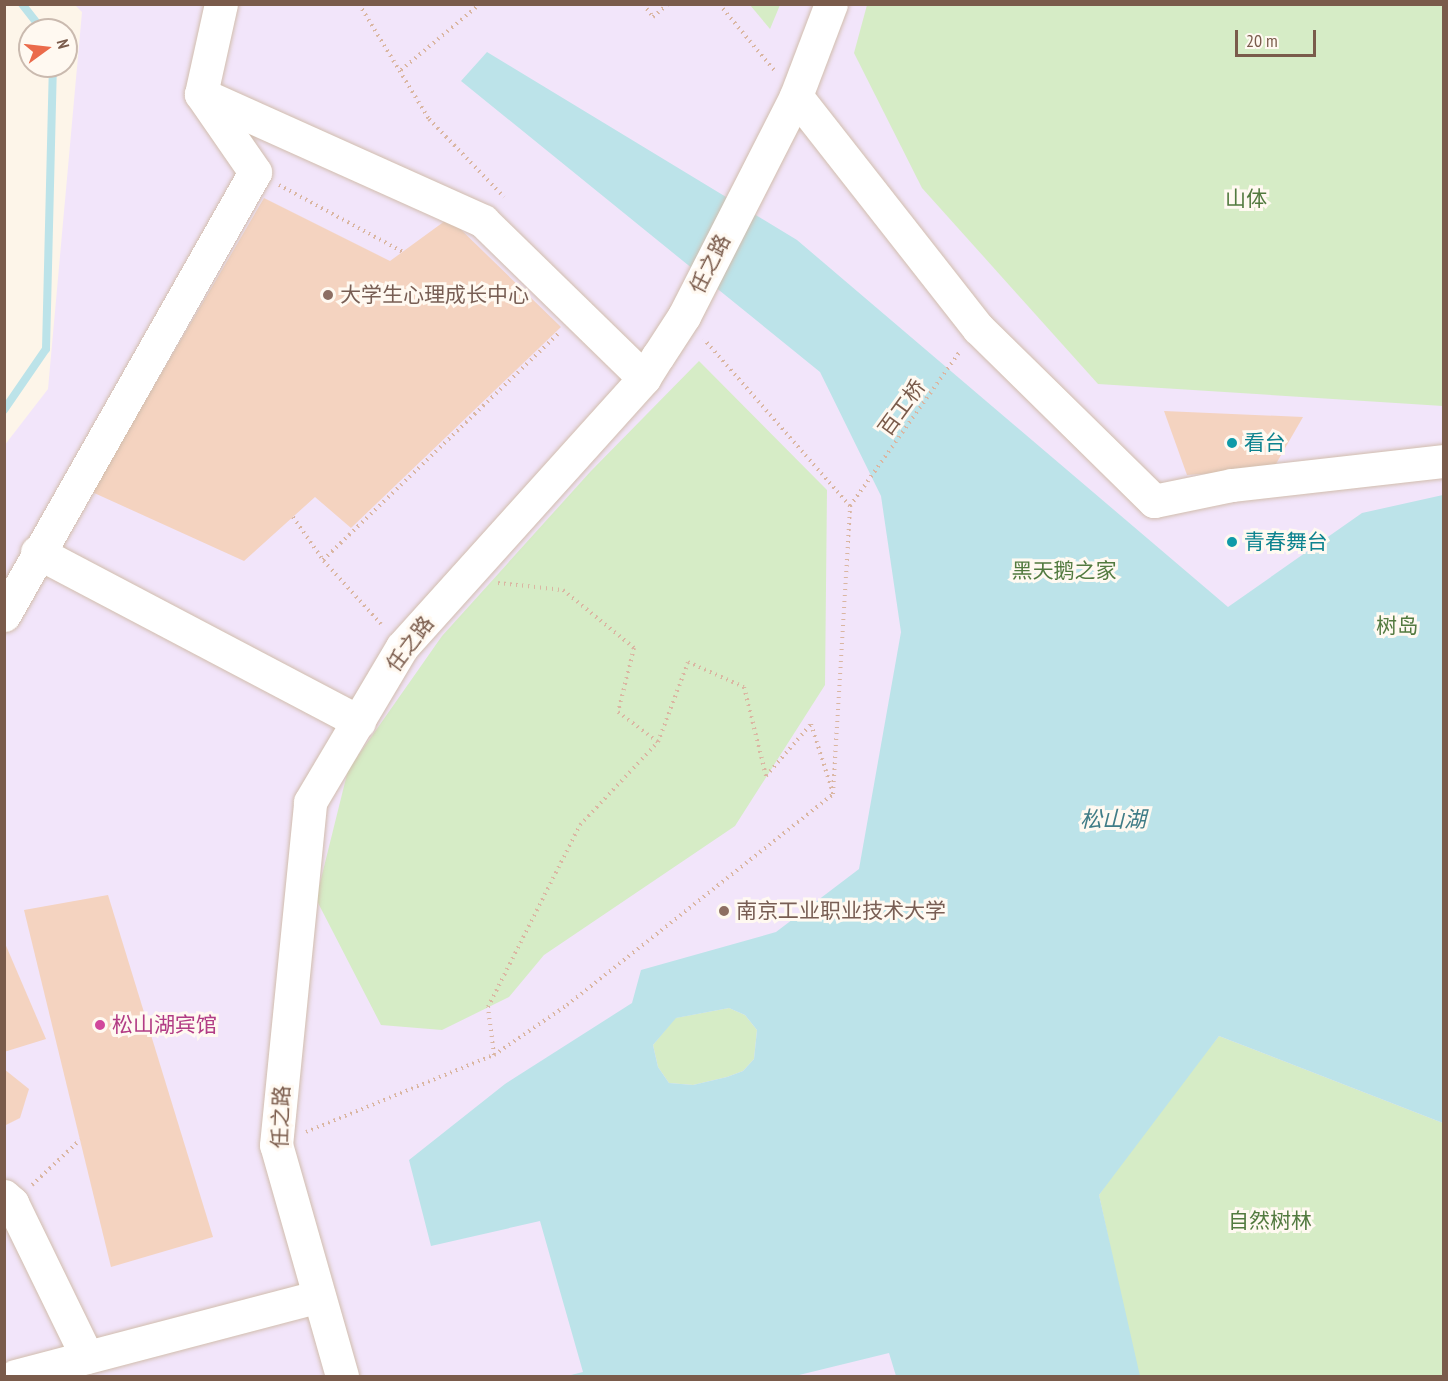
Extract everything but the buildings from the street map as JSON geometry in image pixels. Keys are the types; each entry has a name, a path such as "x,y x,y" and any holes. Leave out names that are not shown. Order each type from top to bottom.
{"street":[{"path":"4,615 37,552 255,172 201,94 221,4"},
{"name":"任之路","path":"342,1377 276,1145 310,802 402,647 644,378 684,316 796,96 831,4"},
{"path":"201,94 483,221 644,378"},
{"path":"796,96 978,328 1154,501 1232,485 1443,461"},
{"path":"37,552 358,722"},
{"path":"8,1200 87,1357"},
{"path":"15,1377 318,1296"}],"path":[{"path":"359,4 429,119 511,204"},
{"path":"401,70 480,4"},
{"path":"643,4 653,17 668,4"},
{"path":"719,4 796,96"},
{"path":"255,172 403,252"},
{"path":"323,560 579,315"},
{"path":"276,1145 494,1055 567,1005 833,794 850,506 684,316"},
{"name":"百工桥","path":"850,506 978,328"},
{"path":"293,517 323,560 402,647"},
{"path":"490,582 563,590 634,648 618,711 658,741"},
{"path":"494,1055 488,1007 580,825 658,741 688,662 744,687 766,776 811,724 833,794"},
{"path":"8,1200 80,1140"}],"shaded area":[{"name":"南京工业职业技术大学","path":"75,5 1443,5 1443,1376 5,1376 4,446 48,389 76,78 78,78 82,12"}],"green space":[{"path":"750,5 780,5 770,29"},
{"name":"山体","path":"867,5 1443,5 1443,406 1098,384 922,188 854,53"},
{"path":"699,361 827,490 825,685 735,826 544,955 509,997 442,1030 381,1025 316,899 348,770 442,636 590,472"},
{"path":"729,1008 745,1015 757,1030 754,1059 743,1071 727,1077 693,1085 669,1083 658,1067 653,1045 675,1018"},
{"name":"自然树林","path":"1219,1036 1443,1123 1443,1376 1138,1376 1099,1195 1149,1121"}],"water":[{"name":"松山湖","path":"487,52 797,240 1228,607 1362,513 1443,495 1443,1123 1219,1036 1099,1195 1140,1376 896,1376 889,1353 795,1376 567,1376 583,1372 540,1221 431,1246 409,1160 505,1084 632,1003 641,970 776,932 859,869 901,632 881,496 820,372 461,81","holes":["729,1008 745,1015 757,1030 754,1059 743,1071 693,1085 669,1083 658,1067 653,1045 676,1018"]}],"waterway":[{"path":"22,4 33,18"},
{"path":"4,410 46,349 53,78"}],"place":[{"name":"大学生心理成长中心","path":"328,295"},
{"name":"看台","path":"1232,443"},
{"name":"青春舞台","path":"1232,542"},
{"name":"南京工业职业技术大学","path":"724,911"},
{"name":"松山湖宾馆","path":"100,1025"}],"park label":[{"name":"黑天鹅之家","path":"1064,571"},
{"name":"树岛","path":"1397,626"}]}
